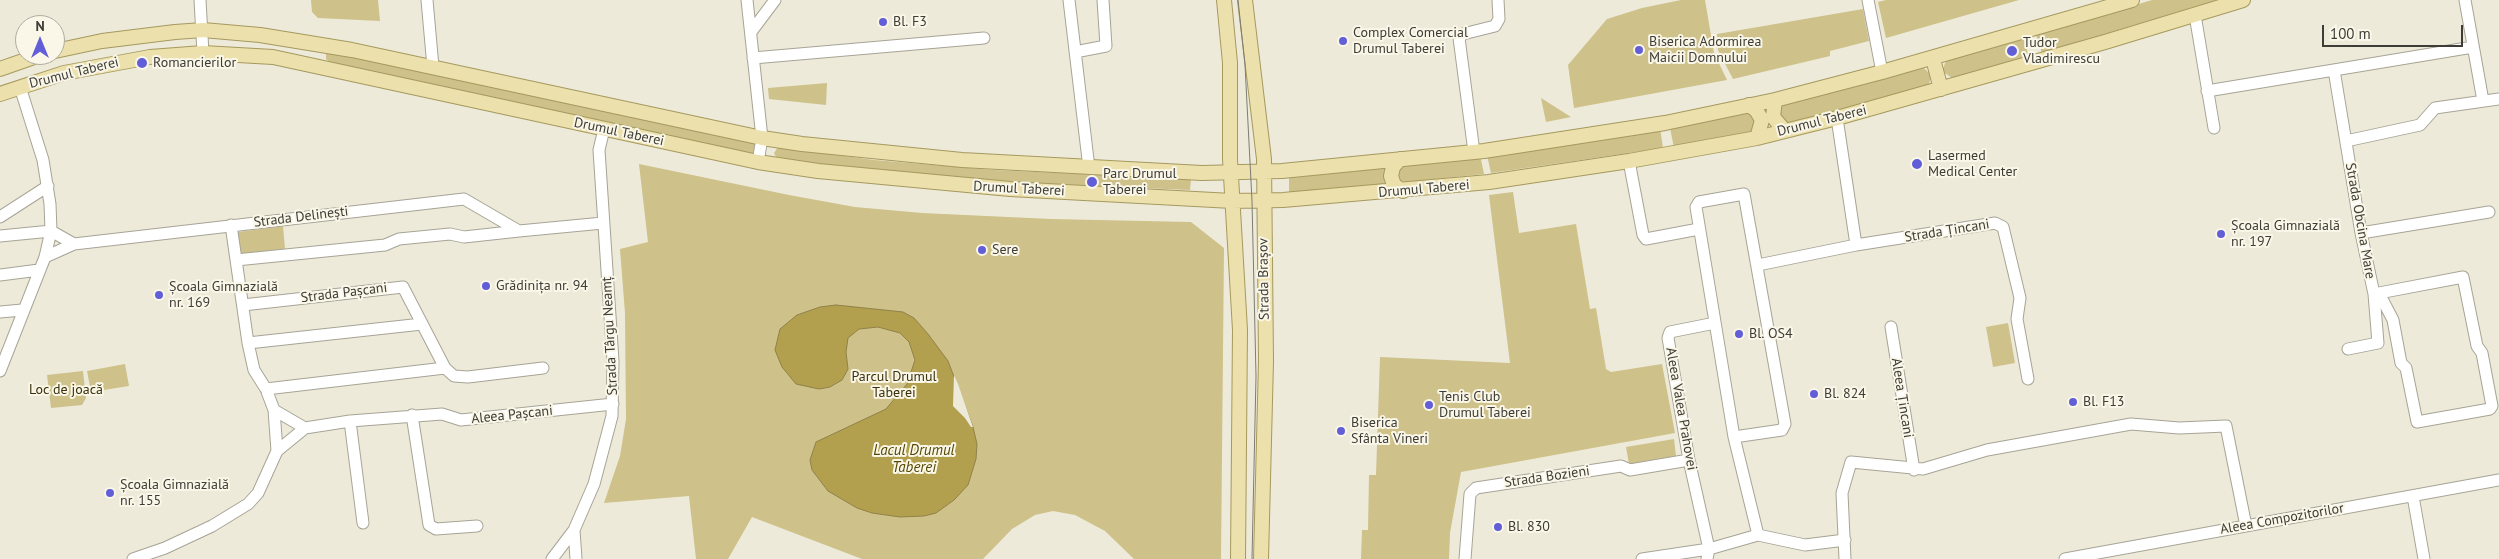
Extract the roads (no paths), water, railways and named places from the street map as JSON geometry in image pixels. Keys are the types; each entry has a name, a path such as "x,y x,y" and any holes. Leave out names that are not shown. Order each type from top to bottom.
{"main road":[{"name":"Strada Brașov","path":"1224,0 1230,63 1232,200 1240,330 1238,559"},
{"name":"Strada Brașov","path":"1245,0 1258,94 1264,171 1266,361 1261,559"},
{"name":"Drumul Taberei","path":"65,49 145,34 203,30 260,35 326,45 762,138 899,155 1089,168 1231,172 1264,171 1474,152 1608,133 1776,100 1933,59 2132,0"},
{"name":"Drumul Taberei","path":"0,94 64,73 123,61 176,54 203,53 273,56 758,162 818,172 946,185 1232,200 1264,200 1403,191 1498,181 1629,161 1757,138 1838,118 1941,89 2243,0"},
{"path":"323,66 319,58 320,52 326,45"},
{"path":"1933,59 1941,89"},
{"name":"Drumul Taberei","path":"0,69 15,64"},
{"path":"1776,100 1772,117 1785,131"},
{"path":"1749,105 1756,110 1762,120 1757,138"},
{"path":"1400,159 1393,167 1391,176 1394,185 1403,191"}],"street":[{"path":"200,0 203,53"},
{"path":"427,0 433,68"},
{"path":"747,0 762,138 758,162"},
{"path":"751,32 775,0"},
{"path":"1069,0 1089,168"},
{"path":"1075,52 1106,46 1103,0"},
{"path":"1474,152 1459,38 1463,34 1495,26 1499,19 1498,0"},
{"path":"1868,0 1882,72"},
{"path":"2465,0 2483,101"},
{"path":"2195,15 2214,128"},
{"path":"753,58 984,38"},
{"path":"2207,91 2473,47"},
{"name":"Strada Obcina Mare","path":"2334,70 2361,233 2376,293 2378,344 2348,349"},
{"path":"0,370 44,257 52,231 48,186 40,144 20,86"},
{"path":"2346,141 2420,125 2435,108 2499,99"},
{"path":"1838,118 1856,245"},
{"name":"Strada Târgu Neamț","path":"552,559 574,530 594,484 609,432 613,404 613,360 599,150 604,129"},
{"path":"1629,161 1643,235 1646,239 1699,229"},
{"path":"0,217 48,186"},
{"path":"1734,437 1782,430 1785,424 1744,194 1696,204 1734,437 1758,536"},
{"name":"Strada Delinești","path":"44,257 74,244 464,198 519,231"},
{"path":"2361,233 2489,212"},
{"path":"236,260 385,245 399,239 450,234 464,237 603,223"},
{"name":"Strada Țincani","path":"1758,265 1856,245 1995,223 2003,226 2020,298 2017,319 2028,379"},
{"path":"231,225 248,343 254,370 266,389 274,410 277,451"},
{"path":"0,236 52,231 74,244"},
{"path":"0,275 39,270"},
{"path":"2463,278 2477,346 2482,353 2492,406 2488,411 2417,422 2406,368 2401,363 2393,320 2376,293 2463,278"},
{"name":"Strada Pașcani","path":"243,305 403,286 445,368"},
{"path":"0,312 22,310"},
{"name":"Aleea Valea Prahovei","path":"1708,554 1689,460 1669,334 1670,332 1715,323"},
{"path":"248,343 422,324"},
{"name":"Aleea Țincani","path":"1891,327 1914,470"},
{"path":"0,334 14,333"},
{"path":"266,389 445,368 454,376 461,377 543,368"},
{"name":"Aleea Pașcani","path":"305,428 350,421 412,415 447,414 461,420 613,404"},
{"path":"133,559 165,548 248,504 258,493 277,451 305,428 274,410"},
{"path":"412,415 429,525 436,529 477,526"},
{"path":"350,421 363,523"},
{"path":"1845,559 1842,493 1851,462 1914,470 1923,469 1987,450 2131,424 2179,428 2226,426 2246,526"},
{"name":"Strada Bozieni","path":"1465,559 1470,494 1473,490 1621,466 1630,470 1689,460"},
{"name":"Aleea Compozitorilor","path":"2065,559 2499,480"},
{"path":"2412,496 2424,559"},
{"path":"574,530 576,559"},
{"path":"1642,559 1708,554 1758,536 1805,546 1845,540"}],"water":[{"name":"Lacul Drumul Taberei","path":"836,305 903,312 914,318 948,361 973,427 977,444 976,459 968,485 954,500 936,513 924,516 900,517 872,513 857,508 828,491 812,470 810,460 816,442 886,409 907,384 915,360 909,342 900,333 878,327 859,329 848,338 846,352 848,369 842,380 830,387 819,389 796,384 782,367 775,350 780,329 797,315 820,307"}],"tram line":[{"path":"1238,0 1245,65 1252,201 1256,376 1252,559"}],"place":[{"name":"Bl. F3","path":"883,22"},
{"name":"Complex Comercial Drumul Taberei","path":"1343,41"},
{"name":"Biserica Adormirea Maicii Domnului","path":"1639,50"},
{"name":"Tudor Vladimirescu","path":"2012,51"},
{"name":"Romancierilor","path":"142,63"},
{"name":"Lasermed Medical Center","path":"1917,164"},
{"name":"Parc Drumul Taberei","path":"1092,182"},
{"name":"Școala Gimnazială nr. 197","path":"2221,234"},
{"name":"Sere","path":"982,250"},
{"name":"Grădinița nr. 94","path":"486,286"},
{"name":"Școala Gimnazială nr. 169","path":"159,295"},
{"name":"Bl. OS4","path":"1739,334"},
{"name":"Bl. 824","path":"1814,394"},
{"name":"Bl. F13","path":"2073,402"},
{"name":"Tenis Club Drumul Taberei","path":"1429,405"},
{"name":"Biserica Sfânta Vineri","path":"1341,431"},
{"name":"Școala Gimnazială nr. 155","path":"110,493"},
{"name":"Bl. 830","path":"1498,527"}],"park label":[{"name":"Parcul Drumul Taberei","path":"894,386"},
{"name":"Loc de joacă","path":"66,390"}]}
